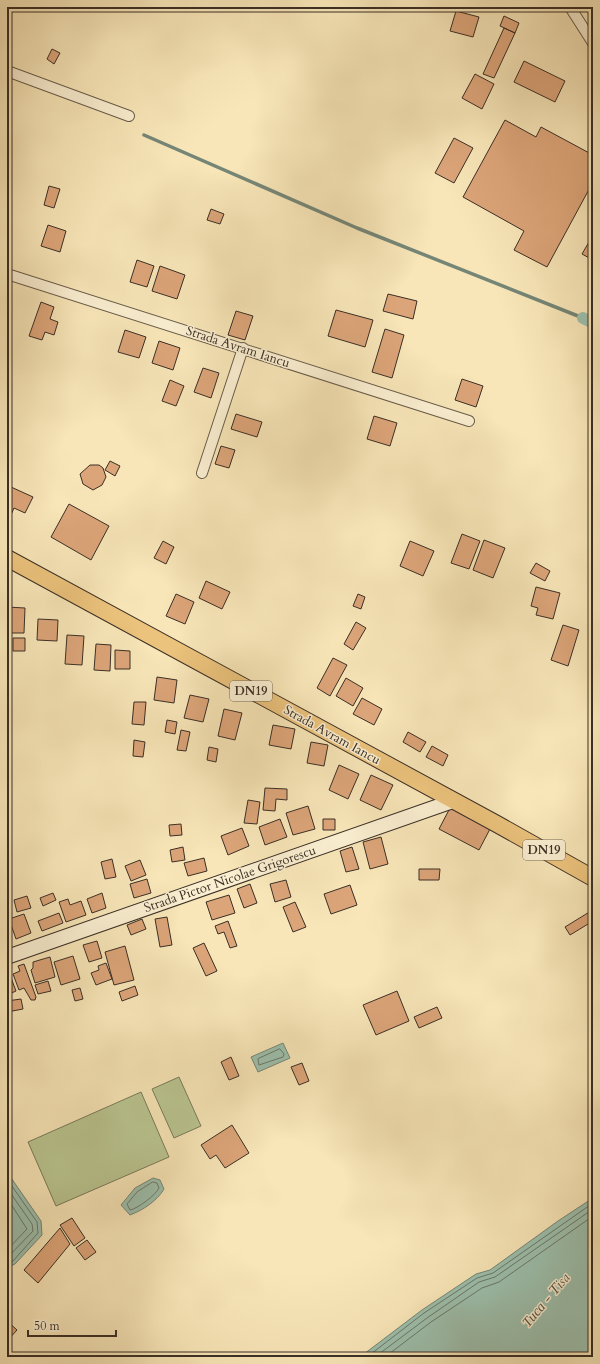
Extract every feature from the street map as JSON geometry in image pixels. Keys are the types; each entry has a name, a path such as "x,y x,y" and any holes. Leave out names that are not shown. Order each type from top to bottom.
{"main road":[{"name":"Strada Avram Iancu","path":"7,558 593,878"},
{"name":"Strada Pictor Nicolae Grigorescu","path":"7,958 453,801"}],"street":[{"path":"570,7 593,43"},
{"path":"7,71 129,116"},
{"name":"Strada Avram Iancu","path":"7,274 469,421"},
{"path":"202,473 243,348"}],"green space":[{"path":"179,1077 201,1126 174,1138 152,1089"},
{"path":"141,1092 169,1157 56,1206 28,1142"}],"water":[{"path":"283,1043 290,1058 258,1072 251,1057"},
{"path":"7,1172 41,1221 42,1235 15,1264 7,1268"},
{"path":"153,1178 160,1180 164,1189 149,1205 130,1215 121,1205 135,1188"},
{"name":"Тиса - Tisa","path":"593,1198 593,1357 360,1357 422,1310 476,1274 490,1270 558,1221"}],"building":[{"path":"456,11 479,17 473,37 450,31"},
{"path":"504,16 519,23 515,33 500,26"},
{"path":"504,28 515,33 494,78 483,74"},
{"path":"52,49 60,53 54,64 47,59"},
{"path":"524,61 565,81 555,102 514,82"},
{"path":"475,74 494,84 482,109 462,98"},
{"path":"505,120 536,137 541,127 593,155 593,182 547,267 514,250 524,231 463,197"},
{"path":"454,138 473,148 454,183 435,173"},
{"path":"49,186 60,189 54,208 44,205"},
{"path":"211,209 224,214 220,224 207,220"},
{"path":"48,225 66,231 60,252 41,246"},
{"path":"593,235 593,260 582,254"},
{"path":"137,260 154,266 147,287 130,282"},
{"path":"160,266 185,275 177,299 152,291"},
{"path":"388,294 417,301 413,319 383,311"},
{"path":"41,302 54,307 50,319 58,322 54,335 45,332 42,340 29,336"},
{"path":"336,310 373,320 365,347 328,336"},
{"path":"236,311 253,316 245,340 228,335"},
{"path":"385,329 404,335 392,378 372,372"},
{"path":"125,330 146,337 139,358 118,352"},
{"path":"159,341 180,348 173,370 152,363"},
{"path":"203,368 219,373 211,398 194,392"},
{"path":"462,379 483,386 476,407 455,400"},
{"path":"170,380 184,386 176,406 162,401"},
{"path":"236,414 262,422 257,437 231,429"},
{"path":"374,416 397,423 390,446 367,439"},
{"path":"221,446 235,450 229,468 215,464"},
{"path":"110,461 120,466 115,476 105,470"},
{"path":"90,465 99,465 103,468 106,477 102,485 93,490 83,484 80,474"},
{"path":"11,487 33,497 25,513 14,508 7,524 7,495"},
{"path":"69,504 109,526 91,560 51,537"},
{"path":"462,534 480,541 469,569 451,563"},
{"path":"484,540 505,548 493,578 473,570"},
{"path":"163,541 174,547 166,564 154,558"},
{"path":"410,541 434,551 423,576 400,566"},
{"path":"536,563 550,571 545,581 530,573"},
{"path":"206,581 230,592 222,609 199,598"},
{"path":"536,587 560,593 553,619 536,615 538,608 531,606"},
{"path":"176,594 194,602 185,624 166,616"},
{"path":"358,594 365,597 361,609 353,606"},
{"path":"7,607 25,608 24,633 7,633"},
{"path":"38,619 58,620 57,641 37,640"},
{"path":"356,622 366,628 353,650 344,644"},
{"path":"563,625 579,630 568,666 551,660"},
{"path":"67,635 84,636 82,665 65,664"},
{"path":"13,638 25,638 25,651 13,651"},
{"path":"96,644 111,645 110,671 94,670"},
{"path":"115,650 130,651 130,669 115,669"},
{"path":"333,658 347,665 330,696 317,688"},
{"path":"157,677 177,680 174,703 154,700"},
{"path":"346,678 363,688 353,706 336,696"},
{"path":"190,695 209,699 203,722 184,718"},
{"path":"362,698 382,709 374,725 353,714"},
{"path":"134,702 146,702 144,725 132,724"},
{"path":"224,709 242,713 235,740 218,736"},
{"path":"167,720 177,722 175,734 165,732"},
{"path":"273,725 295,729 291,749 269,745"},
{"path":"181,730 190,732 186,751 177,750"},
{"path":"408,732 426,742 420,752 403,742"},
{"path":"134,740 145,742 143,757 133,756"},
{"path":"311,742 328,745 324,766 307,763"},
{"path":"432,746 448,755 443,766 426,757"},
{"path":"209,747 218,749 216,762 207,760"},
{"path":"339,765 359,774 348,799 329,790"},
{"path":"371,775 393,785 381,810 360,800"},
{"path":"265,788 287,789 287,800 276,799 275,811 263,810"},
{"path":"248,800 260,802 257,824 244,823"},
{"path":"308,806 315,829 293,835 286,813"},
{"path":"450,808 490,829 479,850 439,829"},
{"path":"280,819 287,837 265,845 259,827"},
{"path":"323,819 335,819 335,830 323,830"},
{"path":"181,824 182,835 170,836 169,825"},
{"path":"242,828 249,846 228,855 221,836"},
{"path":"381,837 388,864 370,869 363,842"},
{"path":"183,847 185,860 172,862 170,850"},
{"path":"352,847 359,869 346,872 340,851"},
{"path":"204,858 207,871 188,876 184,863"},
{"path":"112,859 116,877 105,879 101,862"},
{"path":"140,860 146,875 131,881 125,866"},
{"path":"419,869 440,869 439,880 419,880"},
{"path":"147,879 151,893 134,898 130,884"},
{"path":"286,880 291,897 275,902 270,884"},
{"path":"250,884 257,903 244,908 237,889"},
{"path":"350,885 357,905 331,914 324,894"},
{"path":"53,893 56,900 43,906 40,898"},
{"path":"102,893 106,908 92,913 87,899"},
{"path":"229,895 235,913 212,920 206,902"},
{"path":"27,896 31,908 17,912 14,900"},
{"path":"68,899 70,905 81,901 86,915 66,922 59,902"},
{"path":"295,902 306,927 293,932 283,907"},
{"path":"591,911 593,914 593,921 570,935 565,927"},
{"path":"59,913 63,923 42,931 38,921"},
{"path":"24,914 31,933 16,939 9,919"},
{"path":"167,917 172,945 160,947 155,919"},
{"path":"142,919 146,929 131,935 127,925"},
{"path":"228,921 237,946 230,948 224,932 218,934 215,926"},
{"path":"97,941 102,958 89,962 83,945"},
{"path":"204,943 217,971 206,976 193,948"},
{"path":"125,946 134,980 114,985 105,952"},
{"path":"73,956 80,979 61,985 54,962"},
{"path":"50,957 55,977 35,983 31,970 33,968 33,962"},
{"path":"106,963 112,979 96,985 91,973 99,970 98,966"},
{"path":"24,964 36,997 35,1000 31,1000 24,988 19,990 13,974 20,971 18,966"},
{"path":"7,975 10,975 16,991 7,995"},
{"path":"48,981 51,991 38,994 35,985"},
{"path":"135,986 138,995 122,1001 119,992"},
{"path":"80,988 83,999 75,1001 72,990"},
{"path":"397,991 409,1021 376,1035 363,1005"},
{"path":"21,999 23,1009 7,1012 7,1001"},
{"path":"437,1007 442,1018 419,1028 414,1017"},
{"path":"231,1057 239,1076 229,1080 221,1062"},
{"path":"302,1063 309,1081 299,1085 291,1067"},
{"path":"232,1125 249,1153 225,1168 216,1155 210,1159 201,1145"},
{"path":"72,1218 85,1238 74,1246 60,1225"},
{"path":"60,1228 70,1244 38,1283 24,1270"},
{"path":"87,1240 96,1252 85,1260 76,1248"},
{"path":"7,1321 17,1330 7,1341"}],"waterway":[{"path":"144,135 357,228 583,318"},
{"path":"583,318 593,323"}]}
